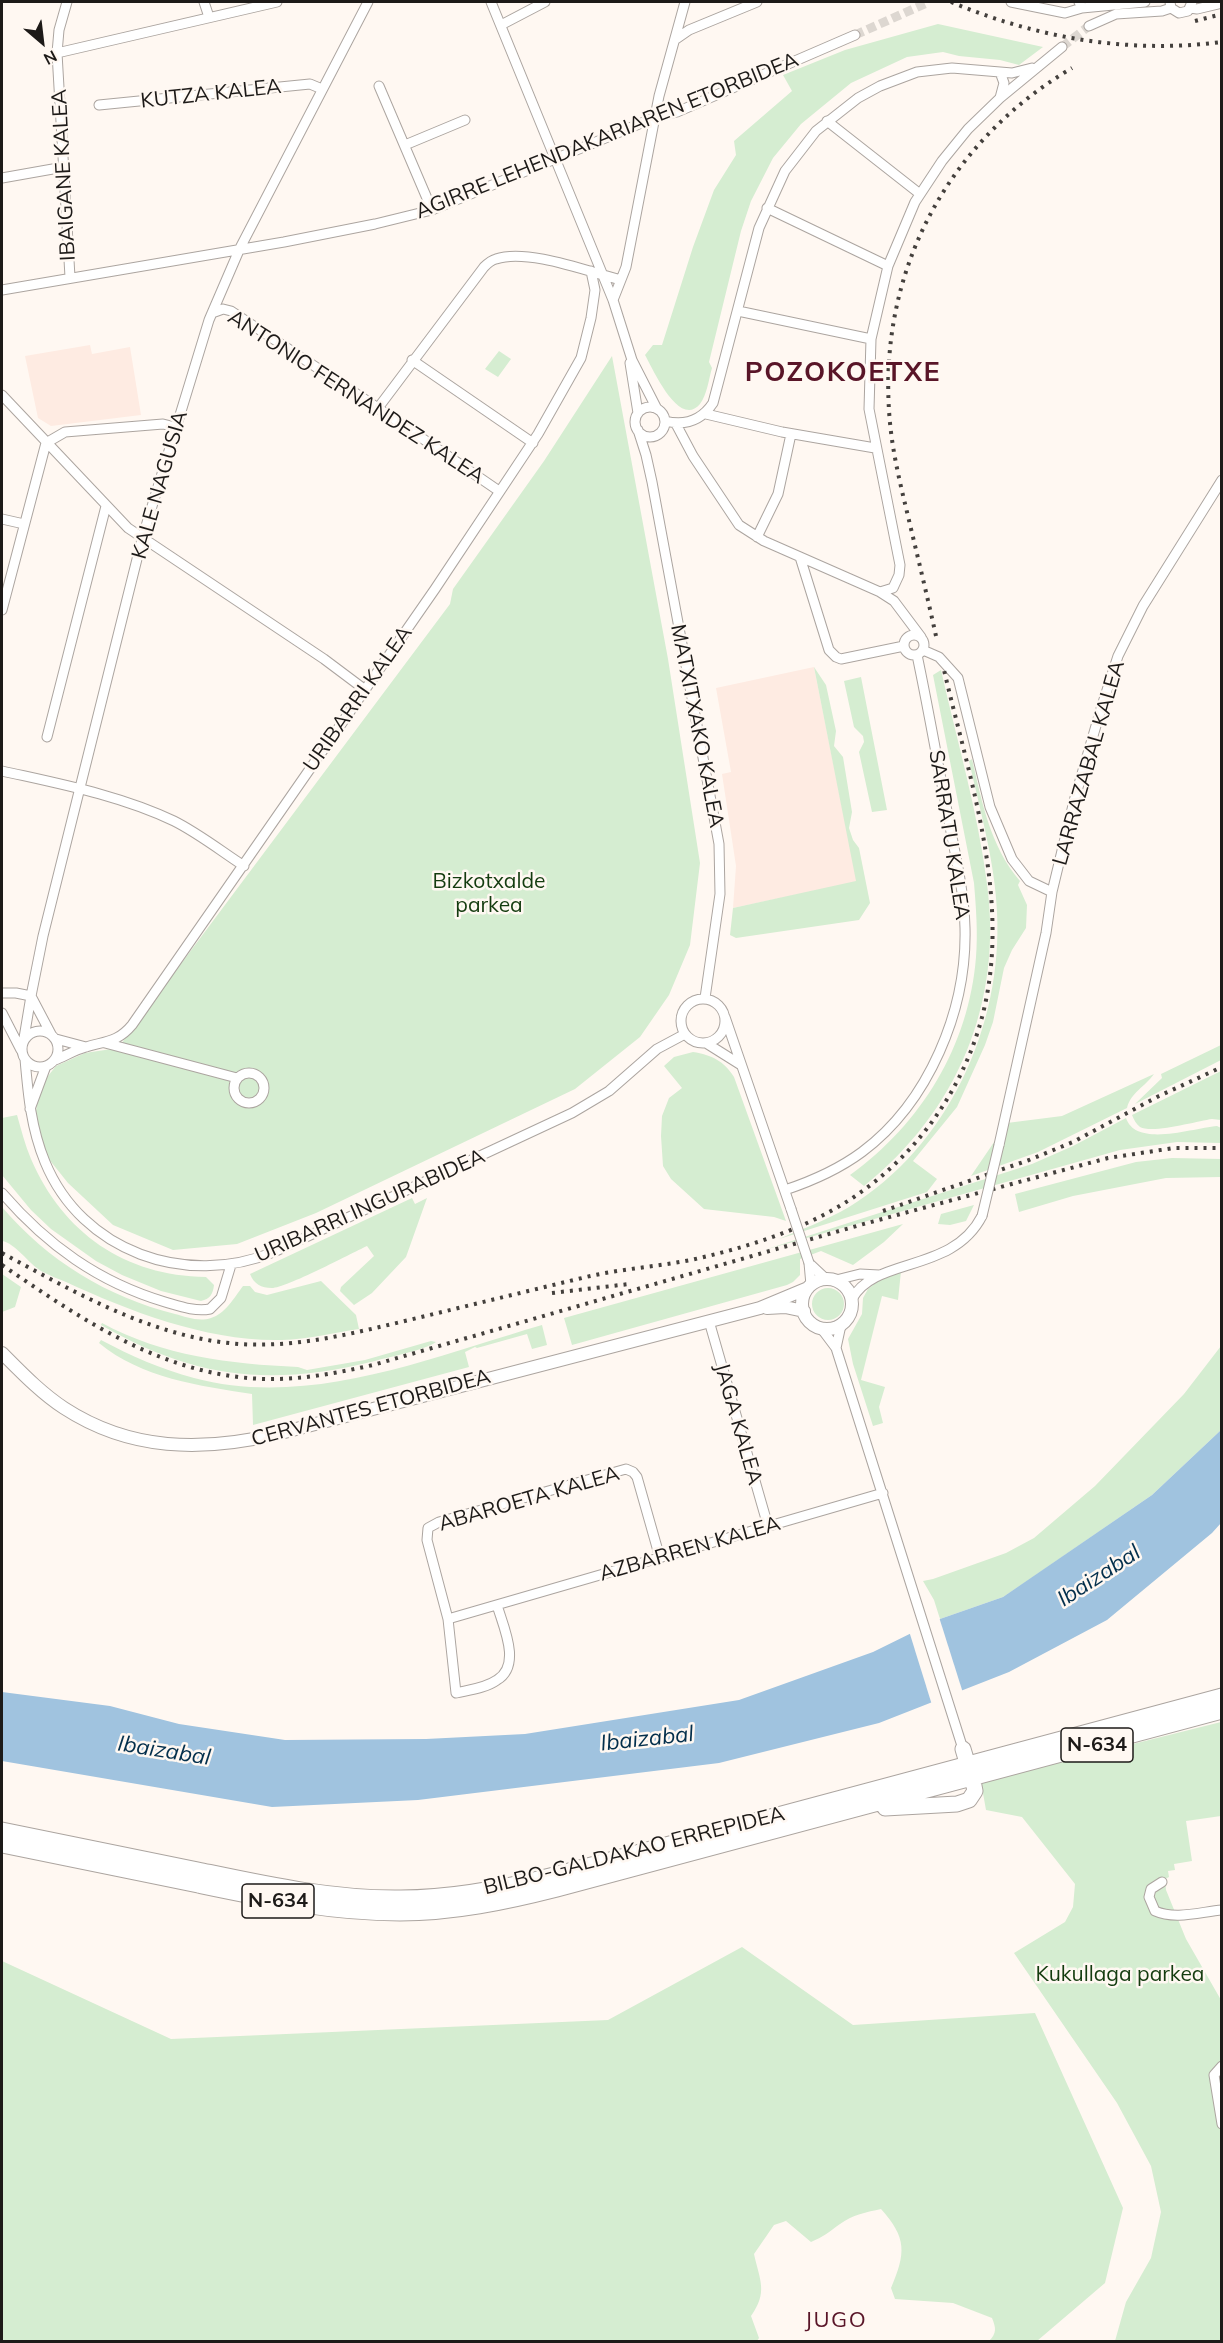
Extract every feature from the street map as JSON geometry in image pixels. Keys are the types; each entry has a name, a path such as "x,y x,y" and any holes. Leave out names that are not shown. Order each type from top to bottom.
{"highway":[{"name":"BILBO-GALDAKAO ERREPIDEA","path":"2,1845 332,1910 402,1913 466,1908 519,1899 811,1820 1221,1696"},
{"name":"BILBO-GALDAKAO ERREPIDEA","path":"2,1830 272,1885 333,1895 401,1898 436,1896 516,1885 970,1771 1221,1711"},
{"path":"963,1749 978,1753 1123,1714 1152,1715"},
{"path":"811,1820 886,1808 964,1803 975,1791 963,1749"}],"street":[{"name":"IBAIGANE KALEA","path":"67,2 58,30 57,53 70,277"},
{"path":"204,2 209,17"},
{"path":"57,53 277,2"},
{"name":"KALE NAGUSIA","path":"23,1055 31,996 43,936 142,539 212,313 240,248 368,2"},
{"path":"491,2 613,300 640,379 665,421 676,424 688,423 706,414 713,403 759,228 785,171 816,131 858,98 880,86 917,72 952,68 1011,73 1027,71 1039,65"},
{"path":"501,25 545,2"},
{"path":"613,300 626,267 659,96 685,2"},
{"path":"676,39 689,30 757,2"},
{"path":"1011,2 1065,13 1081,5 1145,2"},
{"path":"1089,26 1116,14 1161,11 1171,5 1179,14 1186,12 1191,5 1197,9 1221,3"},
{"name":"AGIRRE LEHENDAKARIAREN ETORBIDEA","path":"2,290 375,224 432,210 656,117 677,111 855,34"},
{"path":"894,601 893,588 899,574 900,554 875,448 869,409 871,339 888,266 920,194 942,161 968,129 1000,98 1062,47"},
{"path":"1000,72 1004,83 1000,98"},
{"name":"KUTZA KALEA","path":"99,105 310,84 322,89"},
{"path":"379,86 432,210"},
{"path":"405,145 465,120"},
{"path":"827,121 920,194"},
{"path":"2,178 64,167"},
{"path":"767,208 888,266"},
{"path":"378,408 484,267 495,259 516,256 591,271 621,280"},
{"path":"596,261 591,271 595,290 606,285"},
{"name":"URIBARRI KALEA","path":"55,1060 123,1035 244,866 533,443 581,358 595,290"},
{"name":"ANTONIO FERNANDEZ KALEA","path":"212,313 223,309 231,311 499,491"},
{"path":"738,311 871,339"},
{"path":"627,346 638,413 635,424 638,430 647,436 659,434"},
{"path":"412,360 533,443"},
{"path":"2,395 106,506 142,539 324,659 364,689"},
{"path":"638,413 648,407 657,409"},
{"path":"706,414 790,434 875,448"},
{"path":"646,455 665,421"},
{"path":"2,610 46,443 65,432 163,424 175,427"},
{"path":"676,424 693,456 739,525 758,537 880,592 894,601 921,637 925,645 920,652"},
{"name":"MATXITXAKO KALEA","path":"638,430 646,455 719,844 720,894 705,998"},
{"path":"758,537 778,494 790,434"},
{"name":"LARRAZABAL KALEA","path":"1052,892 1074,801 1118,656 1143,606 1221,480"},
{"path":"47,737 106,506"},
{"path":"2,519 24,524"},
{"path":"800,557 829,650 836,657 841,659 906,642 915,634 921,637"},
{"path":"880,592 893,588"},
{"path":"741,1065 706,1043 694,1041 685,1034 681,1023 683,1011 691,1002 705,998 717,1004 725,1017 809,1263 810,1286 802,1303 804,1311 814,1325 821,1328 835,1328 841,1325 850,1314 852,1299 860,1287 881,1275 944,1253 967,1235 982,1216 1046,933 1052,892 1029,881 1012,859 990,807 958,678 939,657 920,652 910,654 902,614"},
{"name":"SARRATU KALEA","path":"785,1190 831,1171 850,1160 864,1151 894,1122 911,1102 930,1070 946,1034 958,995 965,930 962,882 920,652"},
{"path":"2,771 80,788 130,802 175,822 244,866"},
{"path":"2,993 31,996 54,1037 58,1050 55,1060 46,1066 34,1066 23,1055 2,1012"},
{"path":"706,1043 721,1035 726,1023 725,1017"},
{"path":"24,1039 40,1030 54,1037"},
{"name":"URIBARRI INGURABIDEA","path":"23,1055 30,1111 37,1141 52,1178 72,1206 99,1231 134,1252 170,1263 210,1267 231,1265 274,1252 572,1113 609,1091 657,1049 685,1034"},
{"name":"URIBARRI KALEA","path":"54,1037 86,1047"},
{"path":"105,1043 237,1078"},
{"path":"30,1111 46,1066"},
{"path":"2,1194 34,1228 67,1256 116,1284 158,1299 190,1308 210,1309 221,1298 231,1265"},
{"path":"809,1263 831,1279 844,1284 852,1299"},
{"path":"810,1286 831,1279 860,1274 881,1275"},
{"name":"CERVANTES ETORBIDEA","path":"2,1353 45,1395 75,1415 109,1430 141,1440 162,1444 205,1446 245,1442 760,1308 810,1286"},
{"name":"CERVANTES ETORBIDEA","path":"760,1308 785,1307 804,1311"},
{"name":"JAGA KALEA","path":"709,1321 768,1526"},
{"path":"836,1348 841,1325"},
{"path":"821,1328 836,1348 963,1749"},
{"name":"ABAROETA KALEA","path":"448,1619 428,1539 428,1528 440,1522 626,1469 637,1477 660,1558"},
{"name":"AZBARREN KALEA","path":"448,1619 883,1493"},
{"path":"448,1619 456,1694 497,1681 505,1674 511,1658 497,1605"},
{"path":"1162,1882 1150,1889 1149,1897 1155,1911 1164,1915 1177,1916 1221,1910"},
{"path":"1221,2066 1214,2075 1221,2124"}],"shaded area":[{"path":"90,345 92,354 130,347 141,415 51,426 38,418 25,356"},
{"path":"814,667 857,882 733,908 736,866 722,774 731,772 716,688"}],"green space":[{"path":"938,24 1043,47 1019,65 943,52 907,57 851,83 801,124 773,158 751,201 741,231 709,362 712,368 702,400 692,410 684,409 675,403 660,383 645,355 653,345 662,345 714,190 736,155 734,141 792,91 783,75 845,50"},
{"path":"499,351 511,359 498,377 485,369"},
{"name":"Bizkotxalde parkea","path":"612,356 668,659 700,863 690,945 669,995 640,1037 575,1089 316,1213 237,1244 173,1250 113,1225 68,1183 48,1158 35,1117 40,1086 56,1066 85,1053 118,1048 450,604 453,589 544,461"},
{"path":"814,667 826,685 836,731 834,746 843,757 852,812 849,828 859,848 870,903 859,920 736,938 730,935 733,908 856,881"},
{"path":"941,670 973,803 983,857 990,928 988,971 980,1012 966,1052 948,1089 925,1124 897,1157 864,1186 850,1175 876,1155 899,1132 937,1080 952,1052 971,990 976,957 974,883 933,675"},
{"path":"861,677 887,810 872,812 859,752 864,742 863,736 854,727 844,681"},
{"path":"972,759 988,823 1001,853 1020,881 1018,885 1027,905 1026,928 1004,968 993,1022 957,1107 913,1161 937,1179 927,1192 779,1239 849,1207 884,1182 915,1151 941,1117 962,1079 979,1039 990,997 996,955 997,912 990,855 969,761"},
{"path":"1221,1045 1221,1060 1135,1104 1162,1078 1161,1074"},
{"path":"693,1052 717,1060 734,1077 786,1221 774,1217 704,1209 671,1179 663,1166 662,1116 669,1098 682,1088 664,1066 674,1057"},
{"path":"1221,1071 1221,1120 1212,1119 1155,1129 1140,1127 1135,1122 1132,1115"},
{"path":"1154,1074 1135,1094 1127,1108 1038,1152 971,1176 1007,1123 1062,1116"},
{"path":"17,1115 29,1154 44,1185 60,1209 79,1229 123,1259 149,1269 177,1275 206,1277 214,1285 209,1297 201,1301 161,1291 122,1275 96,1261 51,1229 31,1210 2,1175 2,1118"},
{"path":"1126,1118 1132,1127 1141,1132 1153,1134 1217,1126 1221,1128 1221,1143 1177,1142 1120,1150 764,1250 1032,1164 1073,1146"},
{"path":"1172,1158 1221,1159 1221,1177 1166,1178 1073,1196 1019,1212 1015,1194 1136,1162"},
{"path":"412,1198 415,1204 427,1198 406,1257 372,1293 354,1305 340,1291 341,1287 374,1256 367,1246 279,1287 261,1286 250,1274"},
{"path":"974,1205 966,1221 950,1225 938,1224 941,1214"},
{"path":"2,1207 38,1244 59,1260 102,1287 150,1307 188,1318 206,1319 216,1316 225,1309 243,1286 250,1286 255,1292 267,1295 321,1281 356,1315 359,1329 282,1340 254,1339 199,1330 144,1314 41,1271 12,1245 2,1241"},
{"path":"903,1224 884,1242 853,1265 821,1251 800,1259 800,1275 787,1285 572,1345 564,1318"},
{"path":"902,1262 898,1300 882,1296 861,1380 885,1387 879,1407 883,1423 873,1426 853,1364 848,1339 862,1314 863,1298 868,1289"},
{"path":"2,1274 21,1287 15,1307 2,1312"},
{"path":"828,1288 839,1293 844,1304 839,1315 828,1320 817,1315 812,1304 817,1293"},
{"path":"102,1323 173,1351 247,1364 298,1367 307,1370 365,1360 431,1341 436,1342 407,1353 337,1369 301,1374 267,1375 234,1373 201,1367 169,1357 135,1343 101,1325"},
{"path":"542,1325 547,1345 532,1349 527,1334 475,1347 465,1352 469,1367 253,1425 252,1394 172,1379 133,1365 99,1343 101,1340 146,1362 194,1378 237,1386 281,1387 326,1383 370,1375"},
{"path":"1221,1346 1221,1430 1152,1495 1024,1583 1003,1597 940,1619 934,1600 923,1581 1006,1553 1034,1538 1095,1486 1184,1394"},
{"name":"Kukullaga parkea","path":"1221,1722 1221,1816 1186,1821 1192,1861 1174,1864 1175,1870 1168,1871 1169,1877 1165,1879 1166,1890 1186,1939 1221,2000 1221,2066 1214,2075 1222,2124 1221,2341 1115,2341 1126,2302 1151,2258 1161,2212 1151,2166 1117,2103 1014,1953 1065,1922 1073,1907 1075,1884 1022,1817 986,1810 981,1782"},
{"path":"742,1947 853,2025 1035,2013 1123,2208 1105,2283 1037,2341 989,2341 995,2330 992,2318 953,2303 895,2299 891,2288 901,2255 900,2238 890,2219 881,2209 849,2218 811,2242 786,2221 774,2225 754,2254 761,2286 759,2300 751,2316 759,2338 757,2341 2,2341 2,1961 171,2039 608,2020"}],"water":[{"name":"Ibaizabal","path":"1221,1430 1221,1523 1212,1533 1107,1620 1009,1672 879,1723 719,1763 418,1800 272,1807 2,1761 2,1692 110,1706 179,1724 285,1740 426,1739 525,1734 739,1700 873,1652 940,1619 1003,1597 1152,1495"}],"pier":[{"path":"939,1617 963,1693 932,1705 909,1631"}],"tunnel":[{"path":"855,35 929,2"},
{"path":"1062,47 1089,26"}],"railway":[{"path":"951,2 1017,25 1084,40 1153,46 1222,42"},
{"path":"1195,21 1222,14"},
{"path":"936,636 899,479 891,435 889,369 895,316 908,266 928,218 955,175 988,134 1027,99 1072,68"},
{"path":"2,1253 80,1295 162,1329 220,1342 292,1343 385,1326 596,1275 711,1255 789,1231 843,1204 865,1189 906,1153 939,1112 965,1065 975,1040 987,994 992,948 991,901 986,854 967,761 944,670"},
{"path":"883,1211 1029,1160 1073,1142 1159,1096 1222,1067"},
{"path":"2,1265 63,1306 126,1342 158,1356 192,1368 228,1375 265,1379 306,1377 373,1365 860,1225 1108,1158 1174,1148 1222,1148"},
{"path":"552,1293 629,1284"}],"district":[{"name":"POZOKOETXE","path":"843,373"},
{"name":"JUGO","path":"836,2320"}]}
